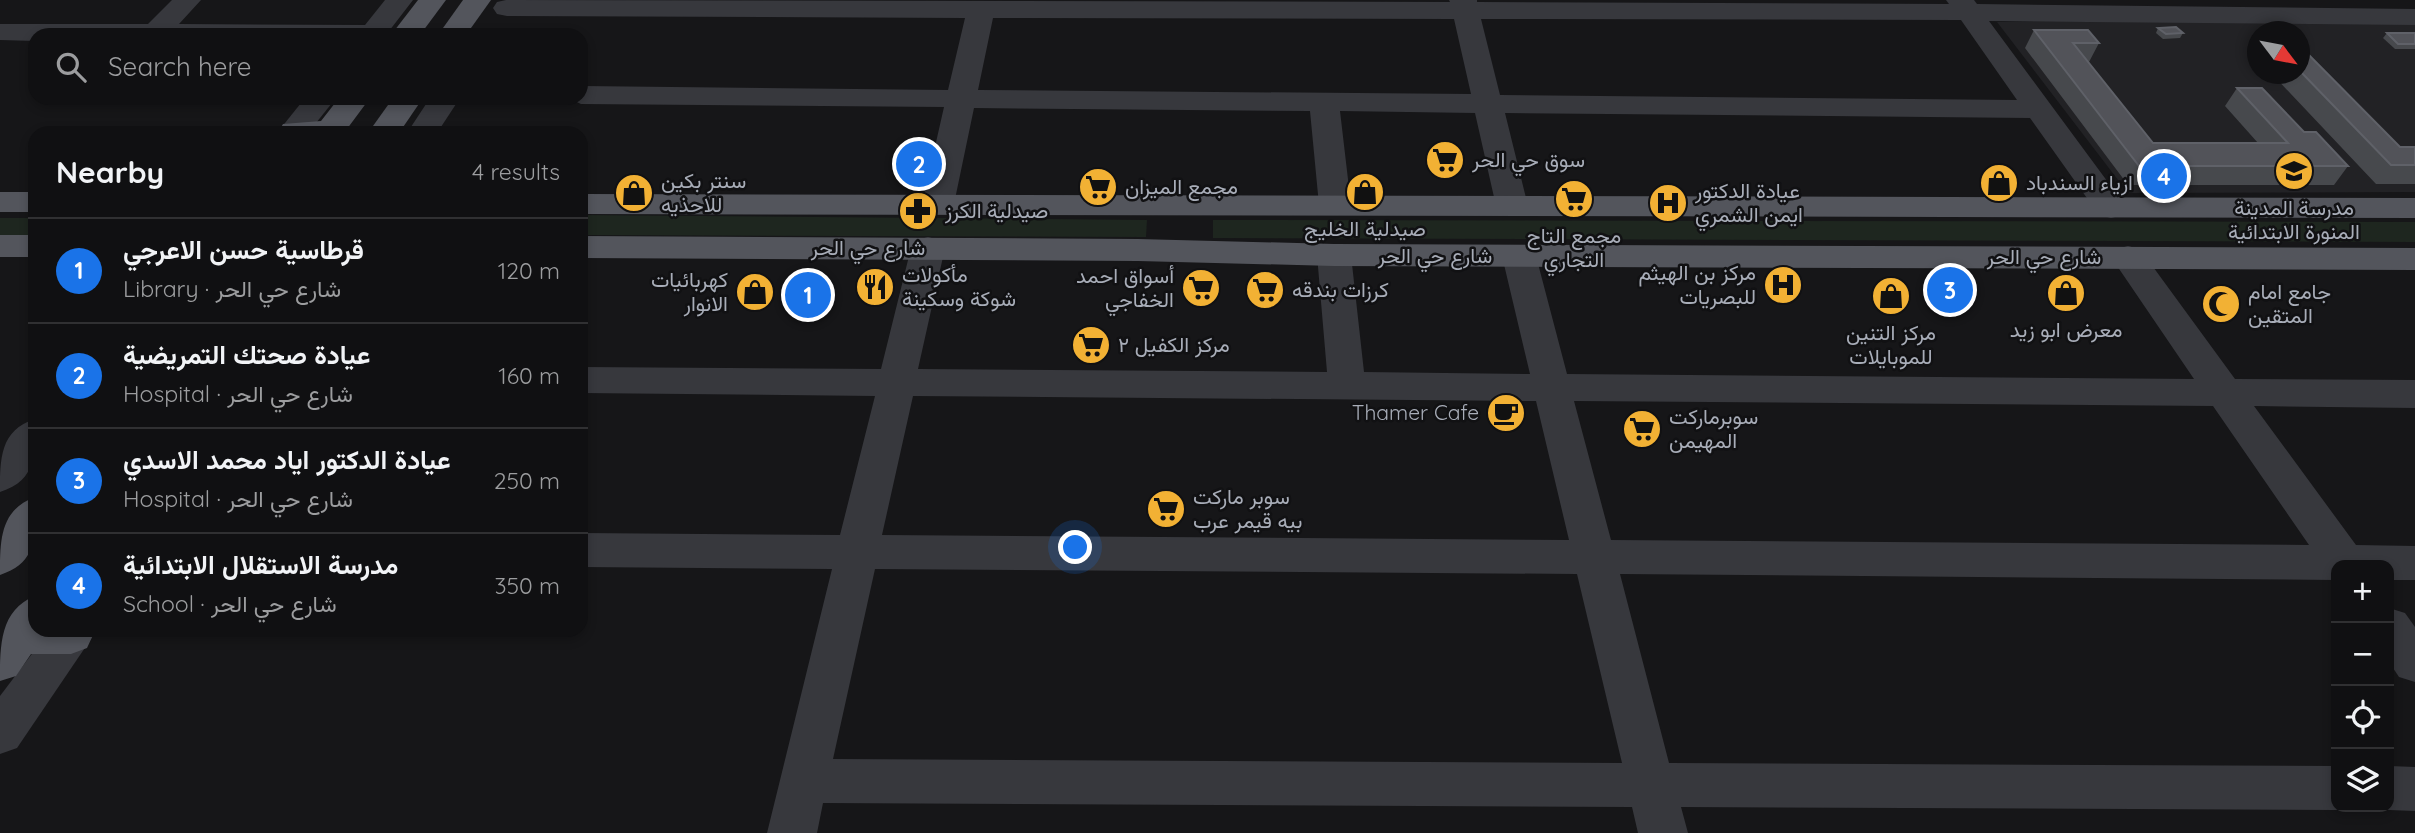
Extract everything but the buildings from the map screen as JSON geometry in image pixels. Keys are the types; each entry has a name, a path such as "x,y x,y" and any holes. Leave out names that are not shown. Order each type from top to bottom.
{"main road":[{"path":"410,28 432,0"},
{"path":"457,28 477,0"},
{"path":"333,126 349,105"},
{"path":"388,126 403,105"},
{"path":"0,202 28,202"},
{"name":"شارع حي الحر","path":"588,204 2415,208"},
{"path":"1138,250 1152,240 1157,227 1154,215 1143,205"},
{"path":"1211,251 1200,242 1196,230 1199,219 1215,205"},
{"path":"0,246 28,246"},
{"name":"شارع حي الحر","path":"588,247 1138,250 1334,255 2415,259"}],"street":[{"path":"160,28 187,0"},
{"path":"377,28 399,0"},
{"path":"939,204 982,5"},
{"path":"504,11 982,5 1964,6 2415,18"},
{"path":"1464,5 1512,206"},
{"path":"1964,6 2111,208"},
{"path":"0,32 28,32"},
{"path":"0,56 28,57"},
{"path":"588,95 2040,109"},
{"path":"1324,102 1335,205"},
{"path":"298,126 315,105"},
{"path":"426,126 440,105"},
{"path":"792,833 928,248"},
{"path":"1334,255 1347,386"},
{"path":"1519,256 1663,833"},
{"path":"2128,257 2342,560"},
{"path":"588,380 2415,394"},
{"path":"0,477 28,442"},
{"path":"588,550 2331,564"},
{"path":"2394,563 2415,563"},
{"path":"2394,633 2415,663"},
{"path":"0,733 39,637"},
{"path":"804,781 2331,788"},
{"path":"2394,788 2415,789"}],"shaded area":[{"path":"2247,21 2247,84 2310,84 2310,22 2415,23 2415,192 2128,193 1997,22"},
{"path":"588,215 1147,220 1146,237 588,235"},
{"path":"0,218 28,218 28,237 0,236"},
{"path":"1213,220 2415,222 2415,242 1213,238"}],"place":[{"name":"سوق حي الحر","path":"1445,160"},
{"name":"عيادة صحتك التمريضية","path":"919,164"},
{"name":"مدرسة المدينة المنورة الابتدائية","path":"2294,171"},
{"name":"مدرسة الاستقلال الابتدائية","path":"2164,176"},
{"name":"ازياء السندباد","path":"1999,183"},
{"name":"مجمع الميزان","path":"1098,187"},
{"name":"صيدلية الخليج","path":"1365,192"},
{"name":"سنتر بكين للاحذيه","path":"634,193"},
{"name":"مجمع التاج التجاري","path":"1574,199"},
{"name":"عيادة الدكتور ايمن الشمري","path":"1668,203"},
{"name":"صيدلية الكرز","path":"918,211"},
{"name":"مركز بن الهيثم للبصريات","path":"1783,285"},
{"name":"مأكولات شوكة وسكينة","path":"875,287"},
{"name":"أسواق احمد الخفاجي","path":"1201,288"},
{"name":"كرزات بندقه","path":"1265,290"},
{"name":"عيادة الدكتور اياد محمد الاسدي","path":"1950,290"},
{"name":"كهربائيات الانوار","path":"755,292"},
{"name":"معرض ابو زيد","path":"2066,293"},
{"name":"قرطاسية حسن الاعرجي","path":"808,295"},
{"name":"مركز التنين للموبايلات","path":"1891,296"},
{"name":"جامع امام المتقين","path":"2221,304"},
{"name":"مركز الكفيل ٢","path":"1091,345"},
{"name":"Thamer Cafe","path":"1506,413"},
{"name":"سوبرماركت المهيمن","path":"1642,429"},
{"name":"سوبر ماركت بيه قيمر عرب","path":"1166,509"}]}
